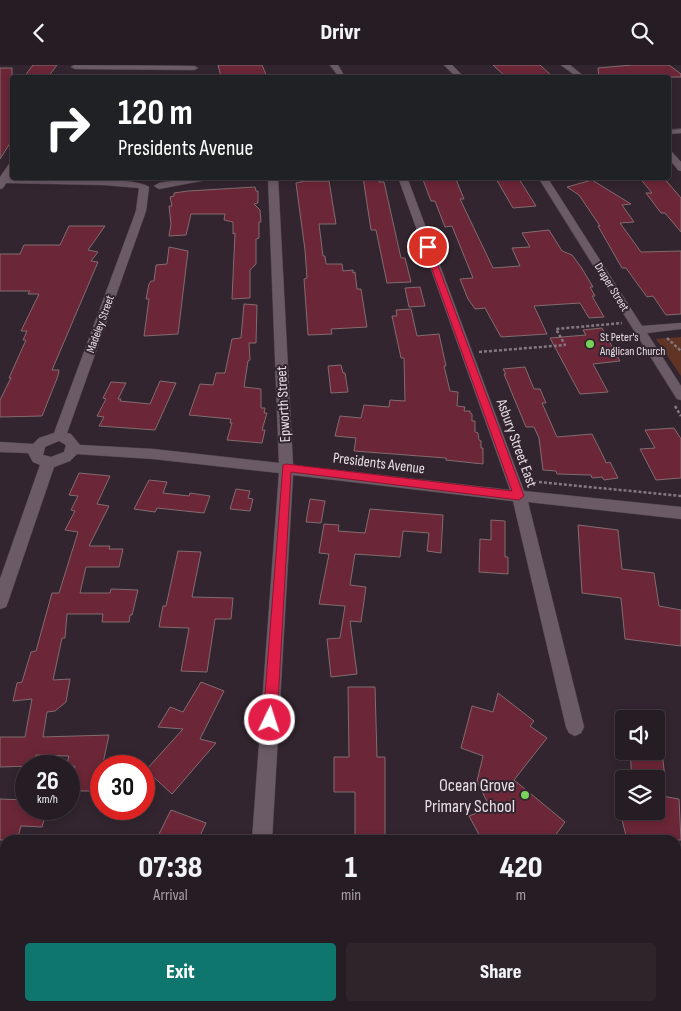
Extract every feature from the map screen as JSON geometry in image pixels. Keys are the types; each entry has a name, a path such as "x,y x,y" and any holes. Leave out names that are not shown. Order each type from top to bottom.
{"street":[{"path":"448,65 458,75"},
{"path":"565,65 578,75"},
{"path":"75,68 131,66 195,67"},
{"path":"671,156 681,168"},
{"path":"1,182 10,169"},
{"path":"1,182 193,180"},
{"name":"Epworth Street","path":"262,835 286,468 273,180"},
{"name":"Asbury Street East","path":"403,180 519,496 575,727"},
{"name":"Draper Street","path":"544,180 681,396"},
{"name":"Madeley Street","path":"59,436 140,211 145,181"},
{"name":"Madeley Street","path":"140,211 159,181"},
{"path":"639,330 681,326"},
{"path":"59,436 71,440 73,444 73,449 64,459 48,463 37,458 35,454 36,449 45,440 59,436"},
{"path":"0,447 36,449"},
{"name":"Presidents Avenue","path":"73,449 153,454 681,513"},
{"path":"0,602 48,463"}],"path":[{"path":"466,351 483,353 565,345 556,329 623,323"},
{"path":"513,479 681,495"}],"shaded area":[{"path":"681,337 681,376 656,339"}],"building":[{"path":"33,65 57,65 50,75 26,75"},
{"path":"218,65 262,65 266,75 220,75"},
{"path":"493,65 540,65 551,75 504,75"},
{"path":"632,65 669,65 681,74 681,77 671,77 671,75 599,75 598,68"},
{"path":"0,68 12,68 12,75 10,75 10,143 0,159"},
{"path":"363,180 379,180 379,182 384,182 401,258 405,258 411,282 387,283 376,230 371,230"},
{"path":"423,180 456,180 464,199 460,199 493,268 520,266 512,248 530,247 522,233 549,230 562,251 572,255 581,267 593,287 590,287 595,296 592,296 604,317 589,318 580,303 534,306 547,334 501,337 485,308 475,309 468,299 460,279 473,278 452,226 445,227 435,201 431,201"},
{"path":"497,180 520,180 536,206 513,208"},
{"path":"592,180 631,204 622,205 634,222 620,223 641,252 681,251 681,314 666,315 653,296 647,297 626,268 622,268 598,226 600,226 579,195 567,187"},
{"path":"641,180 666,180 681,198 681,232 665,213 661,213 646,193 652,193"},
{"path":"329,181 336,224 319,224 323,256 325,256 326,264 342,264 343,271 353,270 353,273 355,272 357,289 361,289 367,327 331,329 332,334 308,335 304,279 307,278 305,250 296,183"},
{"path":"255,187 256,191 258,191 258,203 254,204 260,210 261,222 259,222 259,238 256,239 256,264 250,270 250,298 232,299 235,233 233,234 233,222 224,220 225,214 191,214 186,235 169,236 171,224 169,206 172,206 170,197 174,196 174,193 188,191"},
{"path":"69,226 105,226 88,250 98,252 91,261 98,262 52,370 59,370 58,376 42,416 0,417 0,400 26,340 23,340 27,331 21,331 39,294 28,294 30,291 0,291 0,254 20,254 24,245 60,245"},
{"path":"169,247 188,251 178,334 144,336 149,299 146,299 149,284 151,281 154,281 156,265 167,264"},
{"path":"420,287 425,306 409,307 405,288"},
{"path":"244,304 257,305 256,343 249,343 250,360 248,361 244,387 261,389 261,408 265,408 264,413 267,413 262,430 265,430 262,443 227,440 232,423 230,423 231,419 189,415 200,384 213,385 216,373 225,373 232,339 241,338"},
{"path":"411,309 417,336 439,334 450,391 458,392 457,406 465,407 464,411 470,411 472,414 472,421 475,421 475,432 478,433 481,448 483,448 483,464 446,460 446,458 354,451 356,438 335,436 340,416 361,418 364,405 389,407 390,400 405,401 404,358 401,358 392,316 397,316 396,310"},
{"path":"602,328 620,361 593,364 608,392 580,394 550,338 586,335 583,330"},
{"path":"341,365 343,373 345,373 348,392 331,393 328,366"},
{"path":"525,367 534,389 540,389 546,403 542,403 557,437 592,434 606,463 610,462 618,478 604,480 602,477 592,478 591,475 557,474 556,471 543,470 539,438 534,427 526,427 503,369"},
{"path":"160,381 176,383 155,430 99,426 104,417 97,416 106,399 103,398 111,382 126,383 118,399 121,399 120,401 150,404"},
{"path":"674,428 681,439 681,478 656,480 640,449 655,448 645,430"},
{"path":"79,473 110,476 97,504 109,506 89,546 110,546 109,549 123,549 119,567 86,567 80,593 110,593 111,589 138,590 129,622 102,622 103,614 67,614 65,638 62,638 53,680 70,679 66,702 55,711 47,712 43,737 109,735 105,755 90,755 90,791 80,791 80,755 15,755 15,767 0,767 0,737 25,737 32,699 13,701 17,683 22,682 31,652 36,651 52,593 59,593 78,532 65,530 75,511 71,510 78,496 69,495"},
{"path":"149,480 167,482 163,493 189,496 190,493 210,496 204,513 157,508 155,512 134,509"},
{"path":"236,489 250,491 248,498 253,499 250,511 230,509"},
{"path":"310,499 325,501 321,523 306,522"},
{"path":"370,509 443,515 441,553 427,551 429,533 403,531 400,557 355,554 350,585 366,587 361,622 350,621 357,674 331,677 327,639 340,638 345,606 319,604 329,554 319,553 324,524 339,525 338,531 365,533"},
{"path":"491,520 505,521 505,557 508,557 508,574 479,572 480,539 491,540"},
{"path":"578,525 618,530 622,569 654,573 659,606 681,610 681,646 625,639 621,598 582,593"},
{"path":"178,551 201,552 192,597 233,598 231,619 215,619 207,672 181,671 189,628 159,627 163,606 166,606"},
{"path":"201,682 224,691 200,739 216,743 172,794 155,778 155,760 183,729 158,727 170,707 183,712"},
{"path":"348,687 375,687 377,757 385,757 385,835 355,835 355,792 334,792 334,757 349,757"},
{"path":"498,693 534,721 530,726 547,738 514,780 565,822 556,835 479,835 469,816 490,808 477,781 483,756 461,748 472,706 493,712"},
{"path":"631,760 663,760 664,770 631,770"},
{"path":"665,797 679,799 681,835 626,835 622,820 665,820"},
{"path":"0,799 15,800 15,820 44,820 42,827 21,826 18,835 0,835"},
{"path":"171,810 206,823 200,835 158,835"}],"place":[{"name":"St Peter's Anglican Church","path":"590,344"},
{"name":"Ocean Grove Primary School","path":"525,795"}],"route":[{"path":"270,720 286,468 519,496 428,247"}]}
